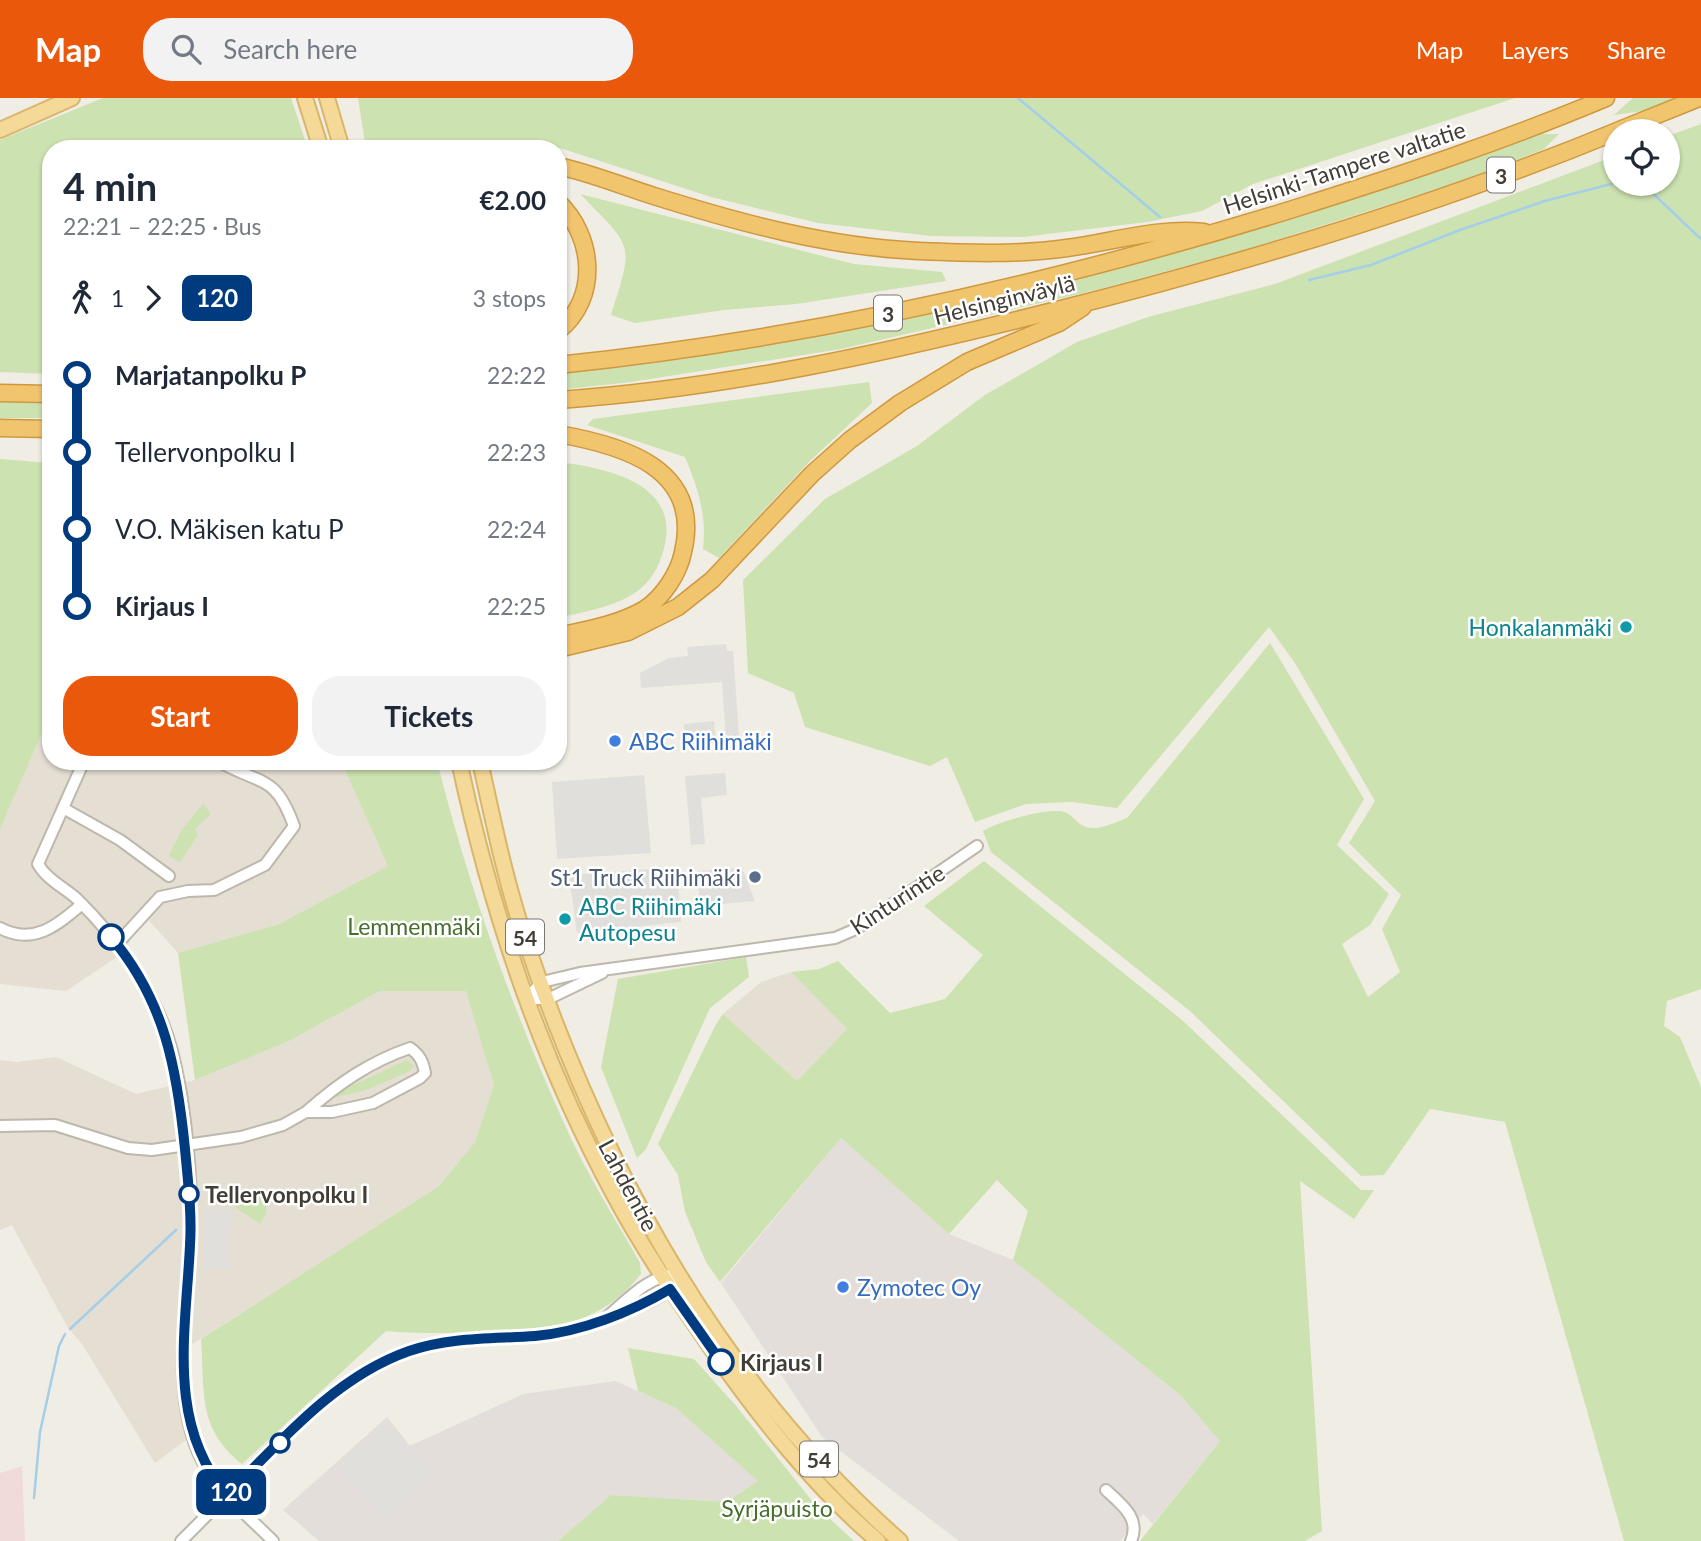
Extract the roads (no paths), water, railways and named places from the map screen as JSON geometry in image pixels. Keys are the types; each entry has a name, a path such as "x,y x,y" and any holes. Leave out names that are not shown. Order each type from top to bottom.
{"highway":[{"name":"Helsinki-Tampere valtatie","path":"1213,233 1368,185 1606,98"},
{"name":"3","path":"1648,119 1699,98"},
{"name":"Helsinginväylä","path":"567,399 632,394 838,361 1094,300 1250,258 1387,217 1603,137"},
{"path":"567,169 718,216 780,232 915,251 1017,253 1065,249 1184,230 1213,233"},
{"path":"567,214 584,237 587,271 573,315 567,321"},
{"name":"Helsinginväylä","path":"567,364 822,327 1075,270 1213,233"},
{"path":"567,647 644,626 678,607 712,580 813,474 850,440 900,403 967,362 1059,323 1094,300"},
{"path":"0,393 42,394"},
{"path":"0,428 42,429"},
{"path":"567,435 610,443 653,465 677,493 683,507 686,531 677,570 652,603 620,620 567,633"}],"main road":[{"path":"0,130 72,98"},
{"path":"305,98 317,140"},
{"path":"327,98 339,140"},
{"name":"Lahdentie","path":"461,770 488,886 526,999 556,1074 613,1193 669,1275 743,1370 803,1441 900,1541"},
{"name":"Lahdentie","path":"482,770 506,873 548,999 604,1140 669,1275 670,1289 757,1412 830,1495 878,1541"}],"street":[{"path":"80,770 38,864 41,870 82,904 117,944 163,1024 178,1079 191,1233 183,1340 188,1406 198,1452 227,1495 272,1541"},
{"path":"117,944 160,897 188,891 214,890 265,864 294,826 286,802 270,783 239,770"},
{"path":"63,808 120,840 169,876"},
{"name":"Kinturintie","path":"542,982 580,973 677,958 835,938 864,924 977,846"},
{"path":"0,928 27,934 51,929 82,904"},
{"name":"Kinturintie","path":"526,999 548,999 605,971"},
{"path":"526,999 542,982"},
{"path":"0,1126 55,1125 139,1150 264,1132 306,1112 350,1076 392,1054 410,1048 418,1054 424,1065 425,1073 420,1078 373,1104 332,1112 306,1112"},
{"path":"607,1317 669,1275"},
{"path":"181,1541 328,1397 378,1364 429,1345 485,1336 559,1333 635,1307 670,1289"},
{"path":"1106,1490 1132,1519 1134,1534 1131,1541"}],"waterway":[{"path":"1018,98 1160,217"},
{"path":"1309,280 1371,265 1460,230 1545,201 1603,186"},
{"path":"1656,196 1701,239"},
{"path":"70,1329 176,1230"},
{"path":"34,1498 40,1432 59,1346 65,1334"}],"place":[{"name":"Honkalanmäki","path":"1626,627"},
{"name":"ABC Riihimäki","path":"615,741"},
{"name":"St1 Truck Riihimäki","path":"755,877"},
{"name":"ABC Riihimäki Autopesu","path":"565,919"},
{"name":"Tellervonpolku I","path":"189,1194"},
{"name":"Zymotec Oy","path":"843,1287"},
{"name":"Kirjaus I","path":"721,1362"}],"park label":[{"name":"Lemmenmäki","path":"414,926"},
{"name":"Syrjäpuisto","path":"777,1508"}]}
